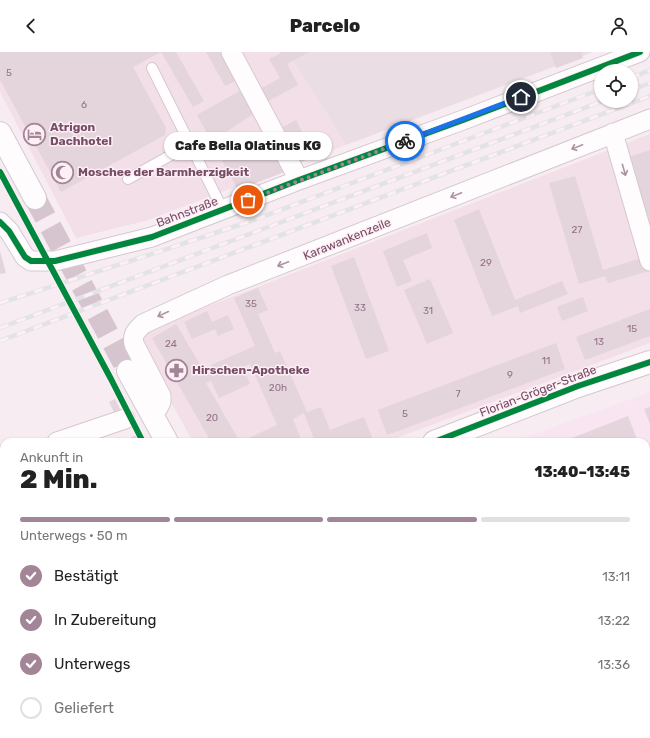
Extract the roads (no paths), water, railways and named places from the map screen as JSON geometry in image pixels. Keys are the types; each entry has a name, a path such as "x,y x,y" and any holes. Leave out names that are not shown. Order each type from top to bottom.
{"street":[{"path":"231,52 300,180"},
{"name":"Bahnstraße","path":"0,222 9,231 25,256 31,261 40,262 55,261 152,237 640,52"},
{"name":"Karawankenzeile","path":"149,411 158,408 162,402 161,396 134,344 133,338 135,331 143,324 228,285 650,119"},
{"path":"613,133 650,261"},
{"path":"0,134 35,198"},
{"name":"Florian-Gröger-Straße","path":"444,438 578,386 650,362"},
{"path":"128,371 164,438"},
{"path":"69,438 125,419"}],"lane":[{"path":"152,68 223,210"},
{"path":"128,179 191,144"}],"tunnel":[{"path":"35,198 128,371"}],"railway":[{"path":"638,75 650,70"},
{"path":"638,87 650,83"},
{"path":"0,303 254,220 594,92"},
{"path":"0,341 650,96"},
{"path":"0,328 594,104"}],"place":[{"name":"Atrigon Dachhotel","path":"35,134"},
{"name":"Moschee der Barmherzigkeit","path":"62,172"},
{"name":"Cafe Bella Olatinus KG","path":"248,200"},
{"name":"Hirschen-Apotheke","path":"177,370"}]}
